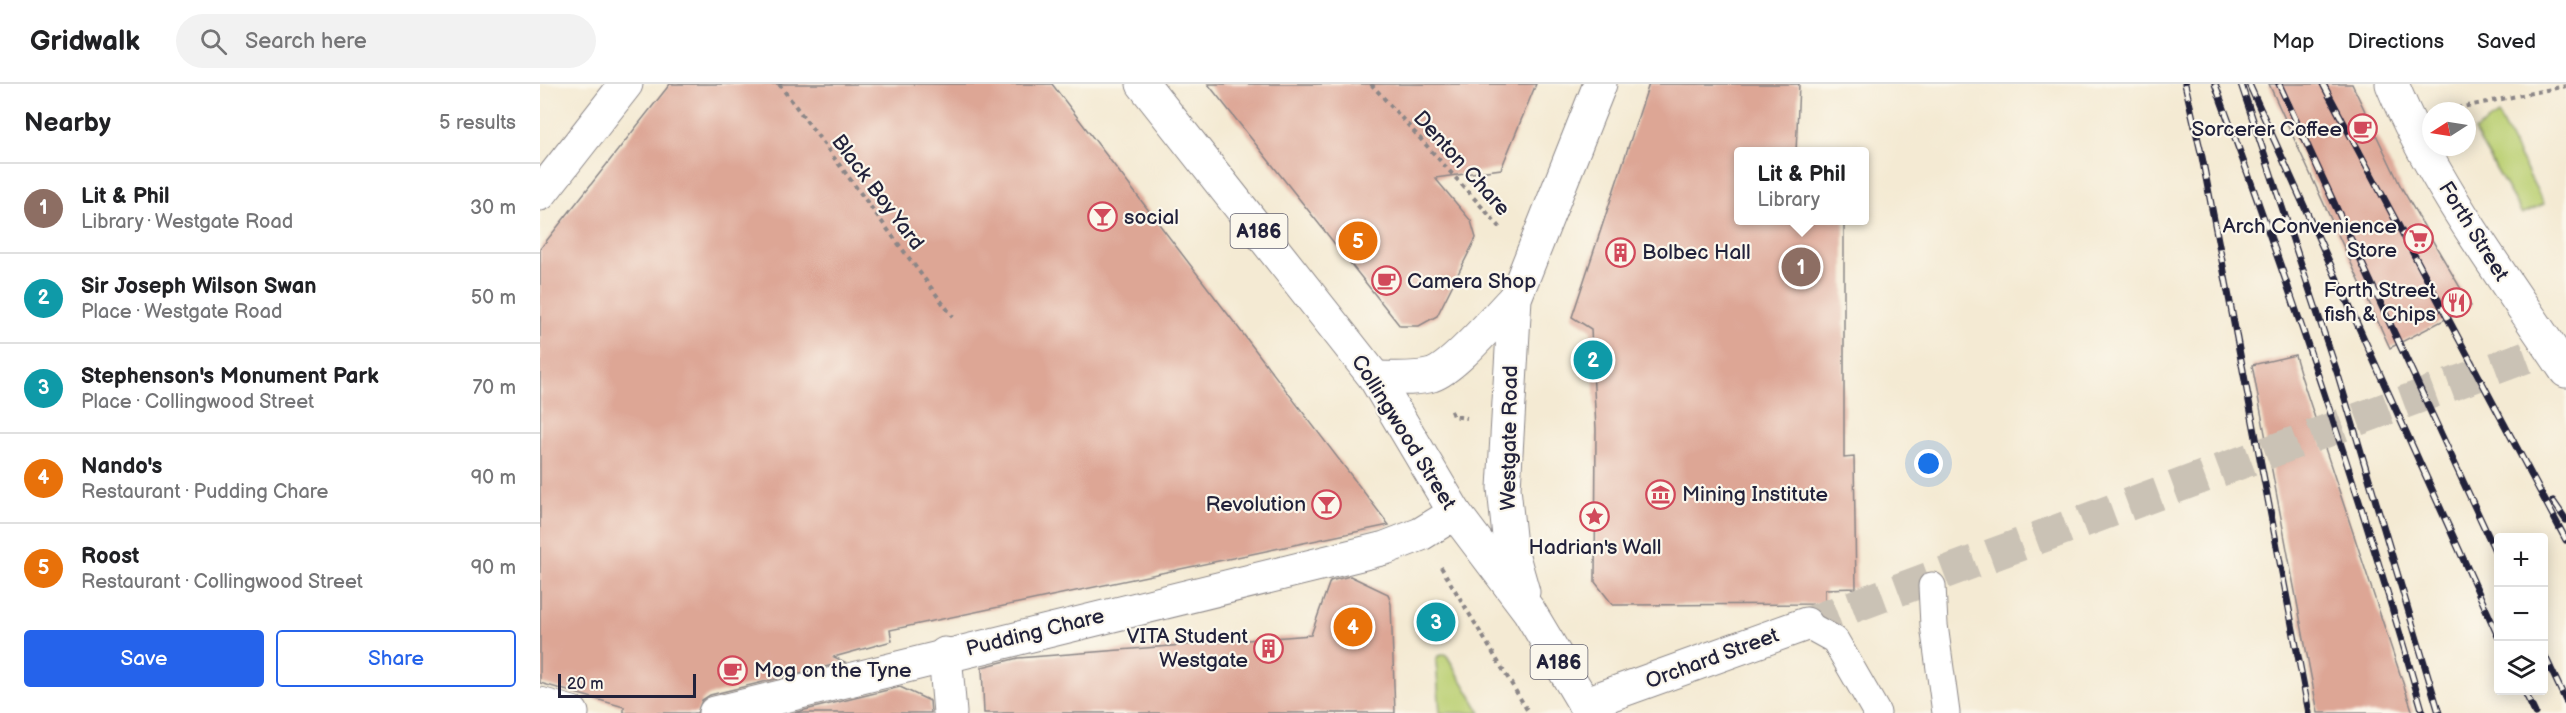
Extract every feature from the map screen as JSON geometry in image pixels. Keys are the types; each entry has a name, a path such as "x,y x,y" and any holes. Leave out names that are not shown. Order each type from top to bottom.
{"main road":[{"path":"540,194 626,84"},
{"name":"Collingwood Street","path":"1143,84 1375,378 1455,513 1529,611"},
{"name":"Westgate Road","path":"1529,611 1510,546 1504,488 1515,298 1600,84"},
{"name":"Forth Street","path":"2392,84 2406,118 2435,169 2561,354"},
{"name":"Westgate Road","path":"1375,378 1405,378 1434,374 1448,365 1515,298"},
{"name":"Pudding Chare","path":"715,713 945,654 1385,548 1421,534 1455,513"},
{"name":"A186","path":"1529,611 1587,708"},
{"name":"Orchard Street","path":"1587,708 1806,624"},
{"path":"945,654 950,713"},
{"path":"540,704 572,713"}],"lane":[{"path":"1932,586 1934,625 1946,713"},
{"path":"1806,624 1835,640 1877,713"}],"path":[{"name":"Black Boy Yard","path":"779,84 954,317"},
{"name":"Denton Chare","path":"1371,84 1530,261"},
{"path":"2476,104 2566,86"},
{"path":"1421,534 1529,713"}],"green space":[{"path":"2498,115 2544,204 2522,214 2476,134 2476,130"},
{"path":"1446,654 1481,713 1440,713 1436,661 1438,656"}],"building":[{"path":"670,84 1052,84 1389,525 890,630 892,641 834,657 845,662 710,695 702,700 697,713 624,713 624,707 540,683 540,249"},
{"path":"1208,84 1536,84 1501,169 1435,178 1471,221 1476,238 1437,316 1419,326 1400,326"},
{"path":"1649,84 1799,84 1796,147 1734,147 1734,225 1844,225 1844,458 1854,457 1856,588 1825,589 1825,604 1613,605 1595,582 1596,429 1591,329 1572,317"},
{"path":"2269,84 2352,84 2401,187 2471,306 2390,348"},
{"path":"2295,355 2413,713 2318,713 2252,365"},
{"name":"VITA Student Westgate","path":"1350,576 1388,594 1391,604 1395,713 984,713 982,667 1018,658 1311,635 1330,581"},
{"path":"900,687 930,701 931,713 793,713"}],"tunnel":[{"path":"1806,624 2550,348"}],"railway":[{"path":"2185,84 2202,157 2309,713"},
{"path":"2215,84 2325,396 2376,554 2423,713"},
{"path":"2241,84 2338,375 2439,713"},
{"path":"2249,84 2494,627"},
{"path":"2279,84 2494,548"},
{"path":"2323,84 2566,540"},
{"path":"2553,501 2566,520"},
{"path":"2548,663 2566,701"},
{"path":"2526,695 2535,713"}],"place":[{"name":"Sorcerer Coffee","path":"2363,129"},
{"name":"social","path":"1103,217"},
{"name":"Arch Convenience Store","path":"2418,238"},
{"name":"Roost","path":"1358,241"},
{"name":"Bolbec Hall","path":"1621,252"},
{"name":"Lit & Phil","path":"1801,267"},
{"name":"Camera Shop","path":"1386,281"},
{"name":"Forth Street fish & Chips","path":"2457,302"},
{"name":"Sir Joseph Wilson Swan","path":"1593,360"},
{"name":"Mining Institute","path":"1661,494"},
{"name":"Revolution","path":"1327,504"},
{"name":"Hadrian's Wall","path":"1595,516"},
{"name":"Stephenson's Monument Park","path":"1436,622"},
{"name":"Nando's","path":"1353,627"},
{"name":"VITA Student Westgate","path":"1269,648"},
{"name":"Mog on the Tyne","path":"733,670"}]}
